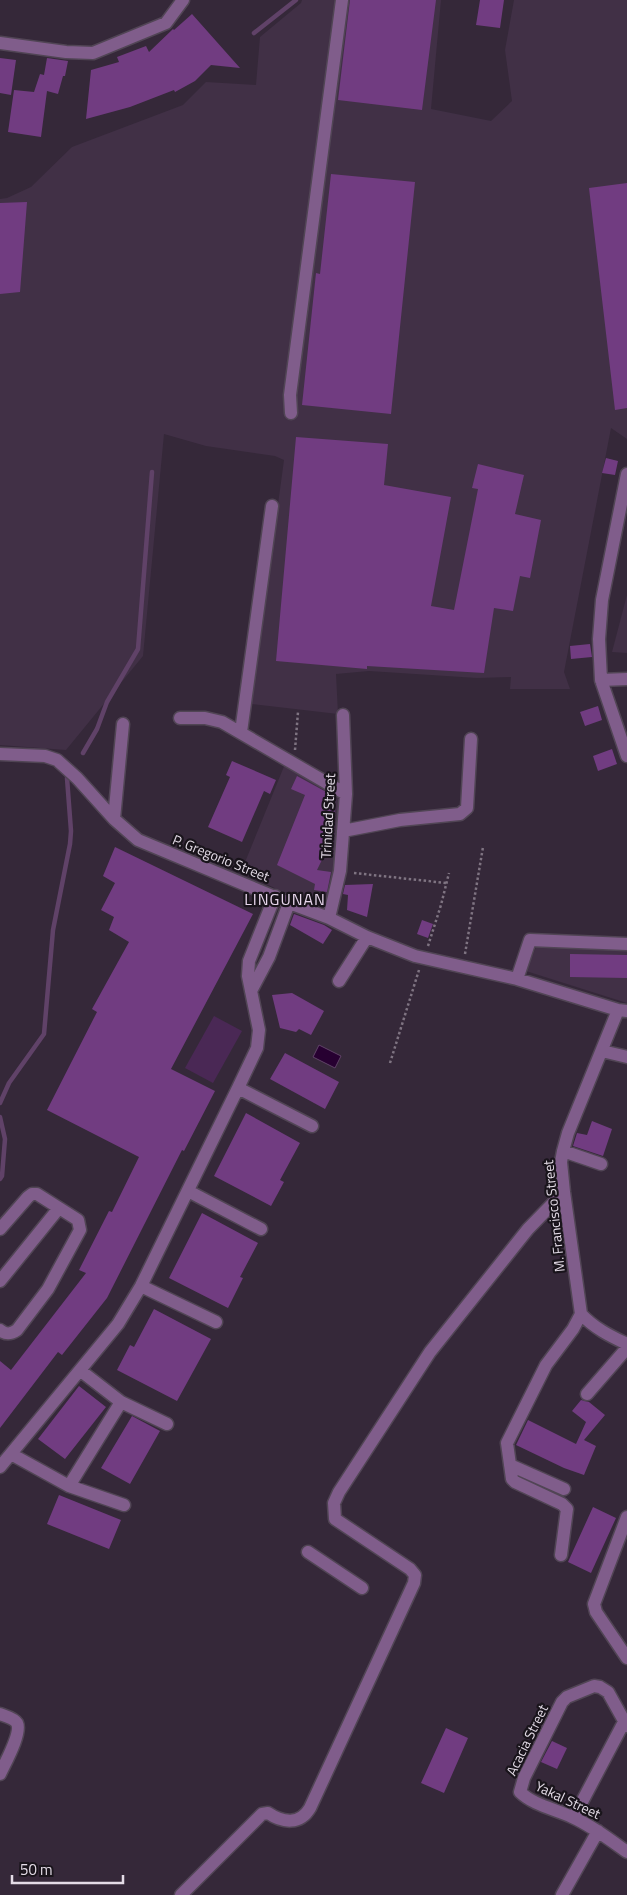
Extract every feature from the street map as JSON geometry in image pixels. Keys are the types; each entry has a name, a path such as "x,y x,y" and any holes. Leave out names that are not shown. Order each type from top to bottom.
{"street":[{"path":"0,43 66,52 93,53 166,23 183,0"},
{"path":"291,413 290,395 342,0"},
{"path":"627,474 602,600 599,640 601,680 627,756"},
{"path":"241,732 272,506"},
{"path":"601,680 627,679"},
{"name":"Trinidad Street","path":"329,918 340,871 346,794 343,716"},
{"path":"180,718 205,718 222,722 346,794"},
{"path":"114,819 123,724"},
{"path":"343,831 400,820 465,812 467,808 471,739"},
{"name":"P. Gregorio Street","path":"0,754 45,756 57,760 77,778 114,819 138,840 329,918 367,937 424,958 517,980 623,1011"},
{"path":"0,1467 118,1324 141,1286 238,1088 257,1048 259,1030 248,976 249,961 276,896"},
{"path":"251,991 269,957 289,903"},
{"path":"263,927 279,933"},
{"path":"340,981 367,937"},
{"path":"517,980 530,940 627,944"},
{"name":"M. Francisco Street","path":"581,1314 564,1192 563,1151 568,1134 602,1051 623,1011"},
{"path":"602,1051 627,1057"},
{"path":"238,1088 312,1126"},
{"path":"563,1151 601,1164"},
{"path":"188,1191 261,1229"},
{"path":"181,1895 262,1814 268,1813 286,1821 298,1820 310,1808 414,1583 415,1576 410,1569 335,1519 334,1503 430,1352 528,1229 564,1192"},
{"path":"0,1229 32,1194 37,1194 78,1220 80,1230 48,1289 17,1330 5,1334 0,1330"},
{"path":"0,1281 59,1208"},
{"path":"141,1286 216,1322"},
{"path":"561,1555 568,1510 562,1504 512,1479 507,1443 546,1365 573,1330 581,1314 596,1328 627,1346 587,1394"},
{"path":"81,1371 121,1402 167,1424"},
{"path":"69,1486 121,1402"},
{"path":"11,1454 69,1486 124,1505"},
{"path":"510,1465 564,1490"},
{"path":"627,1517 594,1604 596,1612 627,1658"},
{"path":"308,1552 362,1588"},
{"name":"Acacia Street","path":"520,1792 524,1778 562,1702 567,1697 594,1686 600,1687 608,1692 626,1724"},
{"path":"0,1714 14,1719 18,1723 19,1732 0,1774"},
{"path":"574,1817 626,1724"},
{"name":"Yakal Street","path":"520,1792 528,1798 574,1817 598,1831 627,1852"},
{"path":"562,1895 598,1831"}],"path":[{"path":"294,764 298,712"},
{"path":"463,968 483,847"},
{"path":"340,871 446,883"},
{"path":"390,1063 449,873"}],"shaded area":[{"path":"302,0 441,0 431,109 491,121 512,101 505,50 514,0 627,0 627,439 611,428 564,672 570,689 510,689 511,677 477,678 369,671 336,674 338,714 251,704 284,460 275,456 206,446 164,434 143,656 66,750 0,745 0,199 7,198 31,187 72,147 183,105 206,82 256,85 260,37 301,3"},
{"path":"627,595 627,653 612,652"},
{"path":"285,764 342,795 336,871 329,905 281,891 241,872"},
{"path":"536,947 627,949 627,1003 526,971"},
{"path":"214,1016 242,1031 213,1083 185,1068"},
{"path":"319,1045 341,1056 335,1068 313,1057"}],"building":[{"path":"350,0 436,0 422,110 338,100"},
{"path":"480,0 504,0 500,28 476,25"},
{"path":"192,14 240,68 211,65 195,81 175,92 174,90 130,107 86,119 91,70 119,62 117,57 146,46 149,52"},
{"path":"0,58 16,60 11,95 0,93"},
{"path":"47,58 68,61 58,94 47,91 41,137 8,132 14,90 34,92 40,74 44,75"},
{"path":"331,174 415,182 391,414 302,405 316,273 320,274"},
{"path":"627,183 627,408 615,410 589,188"},
{"path":"27,202 20,292 0,294 0,203"},
{"path":"296,437 388,444 384,485 451,497 431,606 454,610 478,489 472,488 478,464 524,475 515,514 541,520 530,578 520,576 513,611 494,608 484,673 367,666 367,669 276,661"},
{"path":"606,458 618,461 615,475 602,473"},
{"path":"590,644 592,657 571,659 570,646"},
{"path":"598,706 602,720 585,726 580,712"},
{"path":"612,749 617,764 598,771 593,756"},
{"path":"232,761 276,780 270,794 264,791 242,842 208,827 230,777 226,775"},
{"path":"297,776 330,794 326,804 335,808 334,835 317,870 331,872 327,892 314,890 315,884 277,865 305,795 291,789"},
{"path":"115,847 253,914 171,1069 215,1091 184,1151 182,1150 107,1298 62,1355 58,1352 0,1428 0,1361 11,1370 86,1273 79,1270 109,1211 112,1212 139,1157 47,1110 97,1012 92,1009 129,942 109,930 114,917 101,910 115,883 103,876"},
{"path":"373,884 367,917 347,910 348,895 343,894 345,885"},
{"path":"294,914 324,925 332,930 323,944 290,925"},
{"path":"422,920 433,924 428,938 417,934"},
{"path":"570,954 627,955 627,978 570,977"},
{"path":"292,993 324,1011 311,1035 299,1029 296,1032 280,1028 272,995"},
{"path":"285,1053 339,1082 325,1109 270,1079"},
{"path":"246,1113 300,1143 280,1180 284,1182 271,1206 214,1176"},
{"path":"592,1121 612,1129 603,1156 573,1146 577,1133 587,1135"},
{"path":"202,1213 258,1243 240,1277 243,1278 228,1308 169,1278"},
{"path":"154,1309 211,1339 177,1401 117,1370 130,1345 134,1347"},
{"path":"79,1386 106,1407 65,1459 38,1439"},
{"path":"581,1400 589,1402 605,1415 584,1440 596,1446 584,1475 564,1468 516,1445 528,1420 576,1444 586,1422 572,1411"},
{"path":"132,1416 160,1431 130,1484 101,1468"},
{"path":"59,1495 121,1520 109,1549 47,1524"},
{"path":"593,1507 616,1518 591,1573 568,1562"},
{"path":"446,1728 468,1738 444,1793 421,1783"},
{"path":"552,1741 567,1748 557,1769 541,1762"}],"waterway":[{"path":"254,33 296,0"},
{"path":"83,753 97,729 107,702 138,649 152,472"},
{"path":"0,1103 9,1083 44,1034 53,930 70,844 71,831 67,778"},
{"path":"0,1117 5,1139 2,1176 0,1179"}],"district":[{"name":"LINGUNAN","path":"285,899"}]}
